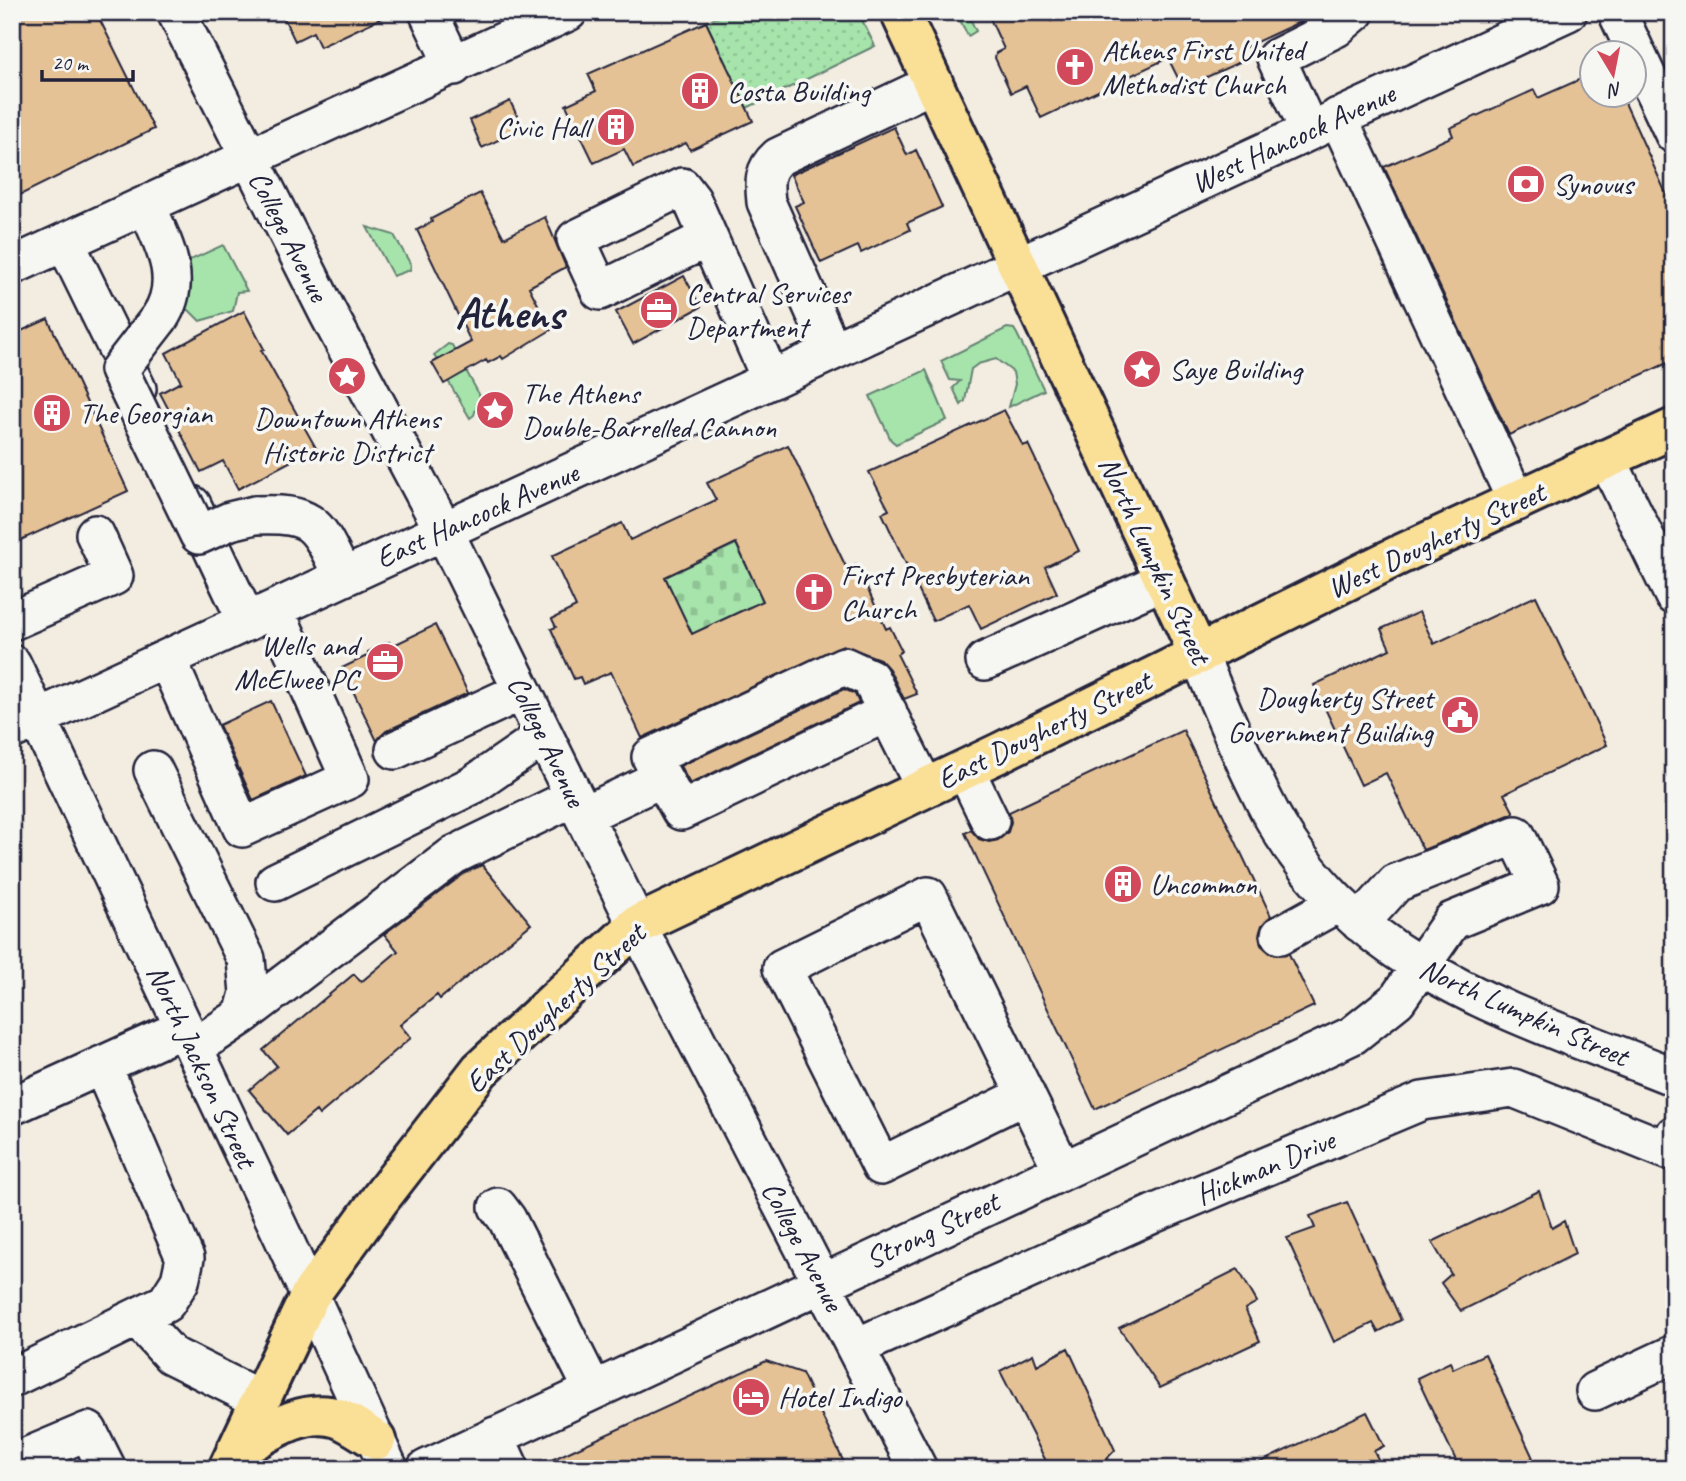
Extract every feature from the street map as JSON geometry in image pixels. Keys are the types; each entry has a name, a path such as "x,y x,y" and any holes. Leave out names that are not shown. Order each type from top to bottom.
{"main road":[{"name":"North Lumpkin Street","path":"900,12 1199,654"},
{"name":"West Dougherty Street","path":"1199,654 1674,428"},
{"name":"East Dougherty Street","path":"232,1460 310,1295 480,1070 637,925 1199,654"},
{"path":"232,1460 279,1426 317,1416 337,1418 382,1454"}],"street":[{"name":"College Avenue","path":"176,12 444,531 637,925 918,1469"},
{"path":"428,12 454,66"},
{"path":"14,259 65,242 568,12"},
{"path":"1355,12 1336,28 1276,58 1324,124 1517,502"},
{"name":"West Hancock Avenue","path":"1018,265 1324,124 1527,20 1568,12"},
{"path":"1617,12 1674,134"},
{"path":"832,351 766,202 764,180 769,164 778,157 934,83"},
{"path":"146,205 170,260 173,280 170,302 119,370 199,535 230,521 255,515 287,514 304,517 326,542 343,577"},
{"path":"708,238 771,380"},
{"path":"65,242 261,616 350,779 242,828 167,659"},
{"name":"East Hancock Avenue","path":"25,724 1018,265"},
{"path":"1607,459 1674,596"},
{"path":"12,621 114,576 95,534"},
{"path":"985,661 1165,580"},
{"name":"North Lumpkin Street","path":"1199,654 1272,815 1349,913 1421,969 1476,997 1674,1077"},
{"name":"North Jackson Street","path":"12,664 25,724 189,1038 382,1454"},
{"path":"888,712 681,811 651,757 844,666 870,678 888,712 925,788"},
{"path":"395,750 522,691"},
{"path":"275,882 473,785 544,736"},
{"path":"965,769 990,821"},
{"path":"153,770 246,959 249,993 243,1015"},
{"path":"12,1106 102,1065 189,1038 243,1015 454,855 579,806 645,786"},
{"name":"Strong Street","path":"426,1469 503,1453 593,1390 1353,1035 1397,1000 1452,921 1540,885 1516,835 1396,883 1349,913"},
{"path":"1026,1095 881,1166 782,968 928,896 1026,1095 1062,1169"},
{"path":"1280,935 1349,913"},
{"path":"12,1378 138,1319 166,1303 180,1281 186,1258 102,1065"},
{"name":"Hickman Drive","path":"857,1347 1153,1214 1422,1101 1513,1088 1667,1150 1674,1135"},
{"path":"498,1207 507,1219 593,1390"},
{"path":"138,1319 171,1355 259,1399"},
{"path":"1595,1391 1674,1354"},
{"path":"12,1463 88,1431 107,1469"}],"green space":[{"path":"726,12 858,12 875,46 747,108 706,22"},
{"path":"956,12 967,12 976,31 968,36"},
{"path":"367,227 394,235 411,265 410,270 393,276"},
{"path":"223,245 247,291 237,292 233,311 200,321 189,310 183,310 189,289 186,262"},
{"path":"1007,328 1014,329 1017,334 1044,390 1009,407 1015,384 1013,372 996,359 971,369 965,401 961,405 953,388 960,381 950,380 941,361"},
{"path":"448,344 452,345 480,396 474,415 470,418 448,381 445,356 437,361 434,355"},
{"path":"926,370 947,420 896,444 891,440 870,396"},
{"path":"736,544 767,609 747,608 692,634 665,577"}],"building":[{"path":"12,12 96,12 154,129 12,199"},
{"path":"281,12 394,12 320,47 313,32 295,41"},
{"name":"Athens First United Methodist Church","path":"987,12 1047,12 1051,21 1069,12 1321,12 1239,50 1244,60 1183,88 1168,58 1041,118 1026,86 1011,93 995,58 996,53 1004,49"},
{"path":"706,22 753,121 690,150 686,143 633,167 624,149 594,163 566,105 596,91 588,74"},
{"path":"1578,80 1578,108 1627,108 1674,211 1674,360 1509,435 1384,167 1453,136 1450,128 1534,90 1538,98"},
{"path":"510,101 523,128 482,148 470,120"},
{"path":"894,127 907,155 916,150 942,207 907,223 910,230 861,253 858,246 821,263 795,206 804,202 791,175"},
{"path":"480,193 504,238 545,217 566,267 529,287 551,330 503,359 501,356 488,363 486,360 444,384 432,363 471,342 417,230 432,222 431,219"},
{"name":"Central Services Department","path":"684,276 701,307 633,344 616,312"},
{"path":"244,311 264,349 261,350 316,448 238,489 223,461 201,472 160,393 181,382 166,353"},
{"name":"The Georgian","path":"48,319 128,491 12,544 12,335"},
{"path":"1004,410 1023,446 1028,444 1079,551 1045,567 1057,593 981,629 969,604 933,621 882,513 889,510 869,472"},
{"name":"First Presbyterian Church","path":"788,445 847,569 856,564 886,629 890,627 902,651 897,654 917,694 904,699 889,669 880,659 843,645 642,738 611,672 583,684 580,677 574,679 551,629 556,627 552,619 576,607 552,556 622,523 630,540 716,500 707,483","holes":["736,543 763,601 692,634 665,577"]},
{"name":"Dougherty Street Government Building","path":"1536,596 1607,745 1504,794 1514,813 1423,850 1386,773 1361,785 1314,685 1390,649 1381,629 1419,612 1434,644"},
{"path":"435,625 468,693 386,731 377,741 342,668 369,655 368,652 378,647 389,642 392,646"},
{"path":"844,689 855,694 859,703 690,784 680,766"},
{"path":"271,701 306,776 253,800 219,725"},
{"name":"Uncommon","path":"1183,730 1271,916 1262,925 1259,935 1261,945 1270,953 1289,954 1314,1006 1095,1109 965,833 971,830 979,839 989,842 998,840 1008,832 1011,822 1009,812"},
{"path":"482,865 531,924 440,999 437,995 400,1025 411,1038 319,1115 316,1111 287,1135 249,1090 277,1066 263,1050 354,974 361,982 398,951 384,934 465,873"},
{"path":"1539,1191 1552,1228 1564,1221 1575,1254 1461,1311 1441,1283 1451,1274 1432,1242"},
{"path":"1347,1202 1401,1320 1378,1332 1373,1323 1334,1342 1287,1238 1315,1228 1310,1216"},
{"path":"1238,1269 1257,1302 1245,1309 1260,1341 1160,1388 1119,1328"},
{"path":"1068,1348 1115,1450 1097,1469 1050,1469 1000,1371 1033,1354 1037,1365"},
{"path":"1485,1354 1533,1458 1509,1469 1460,1469 1417,1378 1450,1362 1453,1369"},
{"name":"Hotel Indigo","path":"766,1361 802,1373 847,1469 532,1469"},
{"path":"1367,1412 1384,1446 1374,1451 1383,1469 1246,1469"}],"place":[{"name":"Athens First United Methodist Church","path":"1075,67"},
{"name":"Costa Building","path":"700,91"},
{"name":"Civic Hall","path":"616,127"},
{"name":"Synovus","path":"1526,184"},
{"name":"Central Services Department","path":"659,310"},
{"name":"Saye Building","path":"1142,369"},
{"name":"Downtown Athens Historic District","path":"347,376"},
{"name":"The Athens Double-Barrelled Cannon","path":"495,410"},
{"name":"The Georgian","path":"52,413"},
{"name":"First Presbyterian Church","path":"814,592"},
{"name":"Wells and McElwee PC","path":"385,662"},
{"name":"Dougherty Street Government Building","path":"1460,715"},
{"name":"Uncommon","path":"1123,884"},
{"name":"Hotel Indigo","path":"751,1397"}],"district":[{"name":"Athens","path":"509,313"}]}
